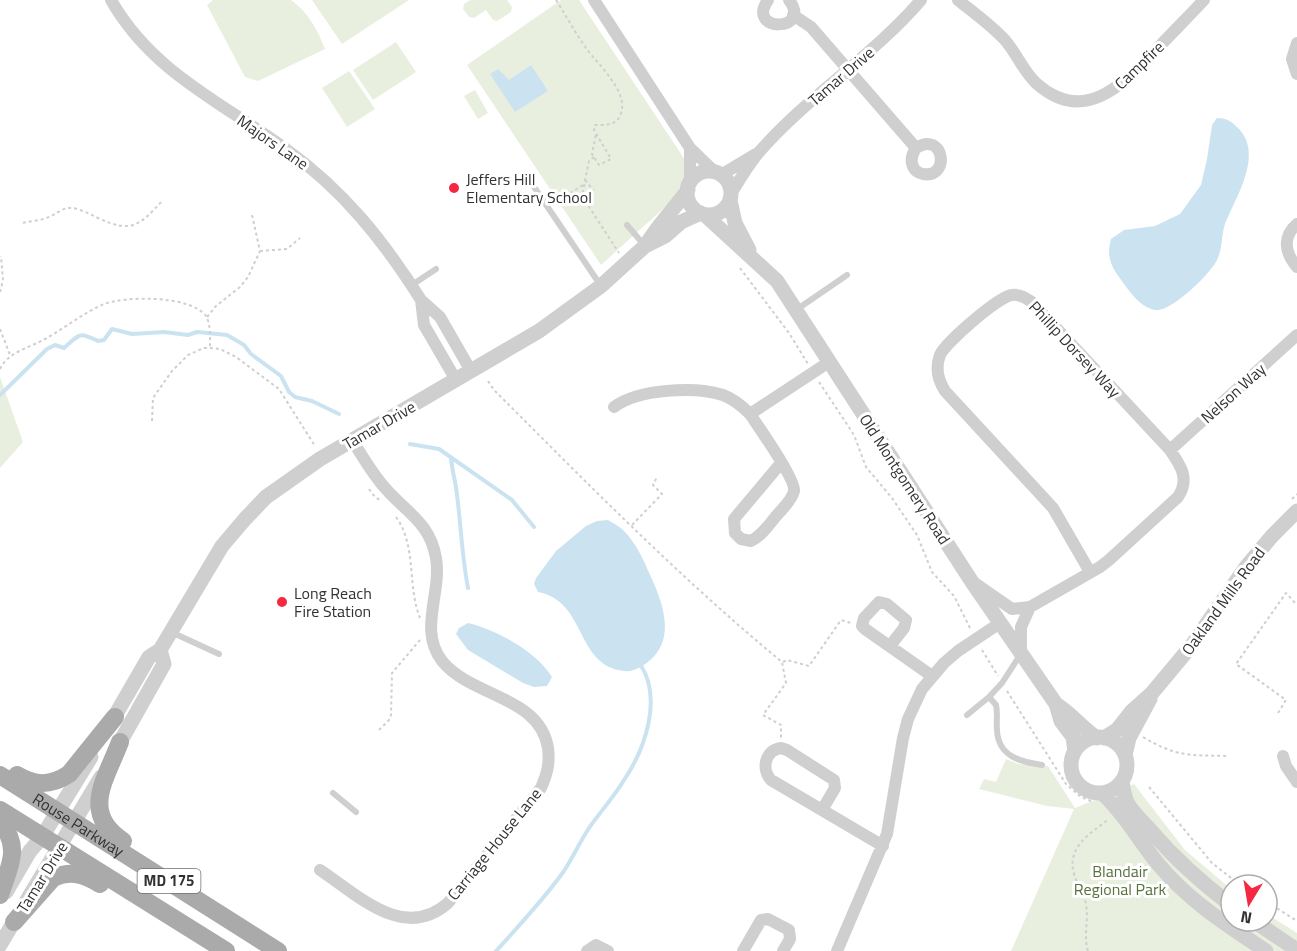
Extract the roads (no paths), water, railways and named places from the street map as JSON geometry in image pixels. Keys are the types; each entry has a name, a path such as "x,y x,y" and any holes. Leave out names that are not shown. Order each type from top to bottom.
{"main road":[{"path":"0,764 34,783 44,784 61,780 69,774 115,717"},
{"path":"120,742 99,796 99,807 105,825 111,833 218,902 278,951"},
{"name":"Rouse Parkway","path":"0,775 278,951"},
{"name":"Rouse Parkway","path":"0,810 223,949"},
{"path":"0,822 9,833 13,844 13,855 0,895"},
{"path":"14,922 53,878 62,874 81,874 89,876 151,915 223,949"}],"street":[{"name":"Majors Lane","path":"111,0 122,18 157,59 208,98 285,148 329,183 368,224 421,300 440,317 471,371"},
{"path":"594,0 690,148 727,181 731,197 722,211 716,214 703,214 691,205 690,148"},
{"path":"768,0 764,13 767,20 780,26 786,24 793,15 794,7 789,0"},
{"name":"Tamar Drive","path":"731,197 759,152 921,0"},
{"name":"Campfire","path":"958,0 1004,39 1034,81 1053,95 1074,101 1096,99 1126,82 1204,0"},
{"path":"793,15 811,27 916,148"},
{"path":"1297,43 1292,59 1297,75"},
{"name":"Tamar Drive","path":"718,173 759,152"},
{"path":"689,186 702,173 718,173"},
{"name":"Tamar Drive","path":"645,246 689,186"},
{"name":"Old Montgomery Road","path":"731,197 735,223 751,256"},
{"name":"Tamar Drive","path":"0,902 30,851 42,837 58,811 149,657 160,650 219,551 244,519 266,497 320,459 539,331 601,286 645,246 664,236 681,222 703,214"},
{"name":"Old Montgomery Road","path":"703,214 777,281 972,582 1056,704 1061,721 1073,737 1075,752"},
{"path":"1297,224 1289,234 1286,247 1297,267"},
{"name":"Phillip Dorsey Way","path":"1030,607 1089,572 1109,560 1178,497 1185,481 1184,473 1170,450 1033,303 1026,297 1013,295 1001,299 947,345 941,353 937,369 941,384 1053,508 1089,572"},
{"name":"Majors Lane","path":"421,300 424,325 456,380"},
{"name":"Nelson Way","path":"1170,450 1297,335"},
{"path":"750,414 829,362"},
{"path":"614,407 623,400 647,393 696,391 724,395 740,404 750,414 781,463 793,483 794,493 761,535 751,541 741,539 735,533 734,519 781,463"},
{"name":"Carriage House Lane","path":"320,870 393,916 414,919 432,914 448,903 541,788 549,765 547,740 534,719 525,711 463,677 442,661 432,639 431,611 436,558 430,541 424,527 386,490 352,440"},
{"name":"Oakland Mills Road","path":"1100,738 1117,730 1132,711 1152,693 1192,645 1246,567 1297,511"},
{"path":"972,582 1012,609 1030,607"},
{"path":"890,646 907,624 904,616 887,604 879,602 864,618 862,626 890,646 932,676"},
{"path":"1021,654 1021,627 1030,607"},
{"path":"837,951 883,846 892,809 903,738 916,702 932,676 958,651 1000,623"},
{"name":"Tamar Drive","path":"0,945 49,861 76,821 164,664 160,650"},
{"name":"Oakland Mills Road","path":"1125,755 1129,738 1152,693"},
{"name":"Old Montgomery Road","path":"1056,704 1072,713 1086,730 1100,738"},
{"path":"1219,896 1176,860 1128,803 1123,793 1122,781 1127,768 1125,755 1116,744 1100,738 1083,742 1075,752 1071,765 1077,783 1101,799 1132,828 1160,866 1183,891 1201,907 1261,950"},
{"path":"822,810 835,788 834,780 781,748 772,751 766,760 765,774 771,780 883,846"},
{"path":"1284,756 1286,766 1297,782"},
{"path":"1101,799 1122,781"},
{"path":"743,951 761,920 768,919 789,930 790,939 783,951"},
{"path":"1272,933 1297,950"},
{"path":"586,951 596,945 608,951"}],"lane":[{"path":"526,175 601,286"},
{"path":"627,225 645,246"},
{"path":"412,285 436,268"},
{"path":"796,310 847,275"},
{"path":"171,632 219,654"},
{"path":"967,715 989,697 1021,654"},
{"path":"989,697 996,705 999,742 1004,751 1024,762 1042,765"},
{"path":"333,793 356,812"},
{"path":"1261,950 1272,933"}],"water":[{"path":"531,65 548,91 515,112 490,74 498,69 509,80"},
{"path":"1217,118 1228,120 1237,127 1245,137 1248,149 1246,175 1225,224 1219,256 1207,274 1180,299 1162,309 1151,309 1136,298 1115,270 1109,253 1111,239 1124,230 1155,226 1180,214 1201,185 1212,125"},
{"path":"608,520 623,530 639,552 660,598 665,620 665,632 657,652 644,665 631,671 608,667 597,658 565,607 554,598 538,592 534,584 556,551 586,526 597,521"},
{"path":"468,623 503,636 526,650 552,677 547,686 534,687 523,683 468,650 456,634 459,628"}],"waterway":[{"path":"0,395 47,349 55,345 64,348 83,335 98,341 104,340 112,329 132,334 164,332 188,335 197,332 227,335 244,345 251,354 281,376 289,392 295,397 312,401 339,414"},
{"path":"410,444 439,449 512,500 534,527"},
{"path":"451,458 468,588"},
{"path":"496,951 556,881 589,828 632,768 644,739 651,707 647,677 640,664"}],"place":[{"name":"Jeffers Hill Elementary School","path":"454,188"},
{"name":"Long Reach Fire Station","path":"282,602"}],"park label":[{"name":"Blandair Regional Park","path":"1120,880"}]}
